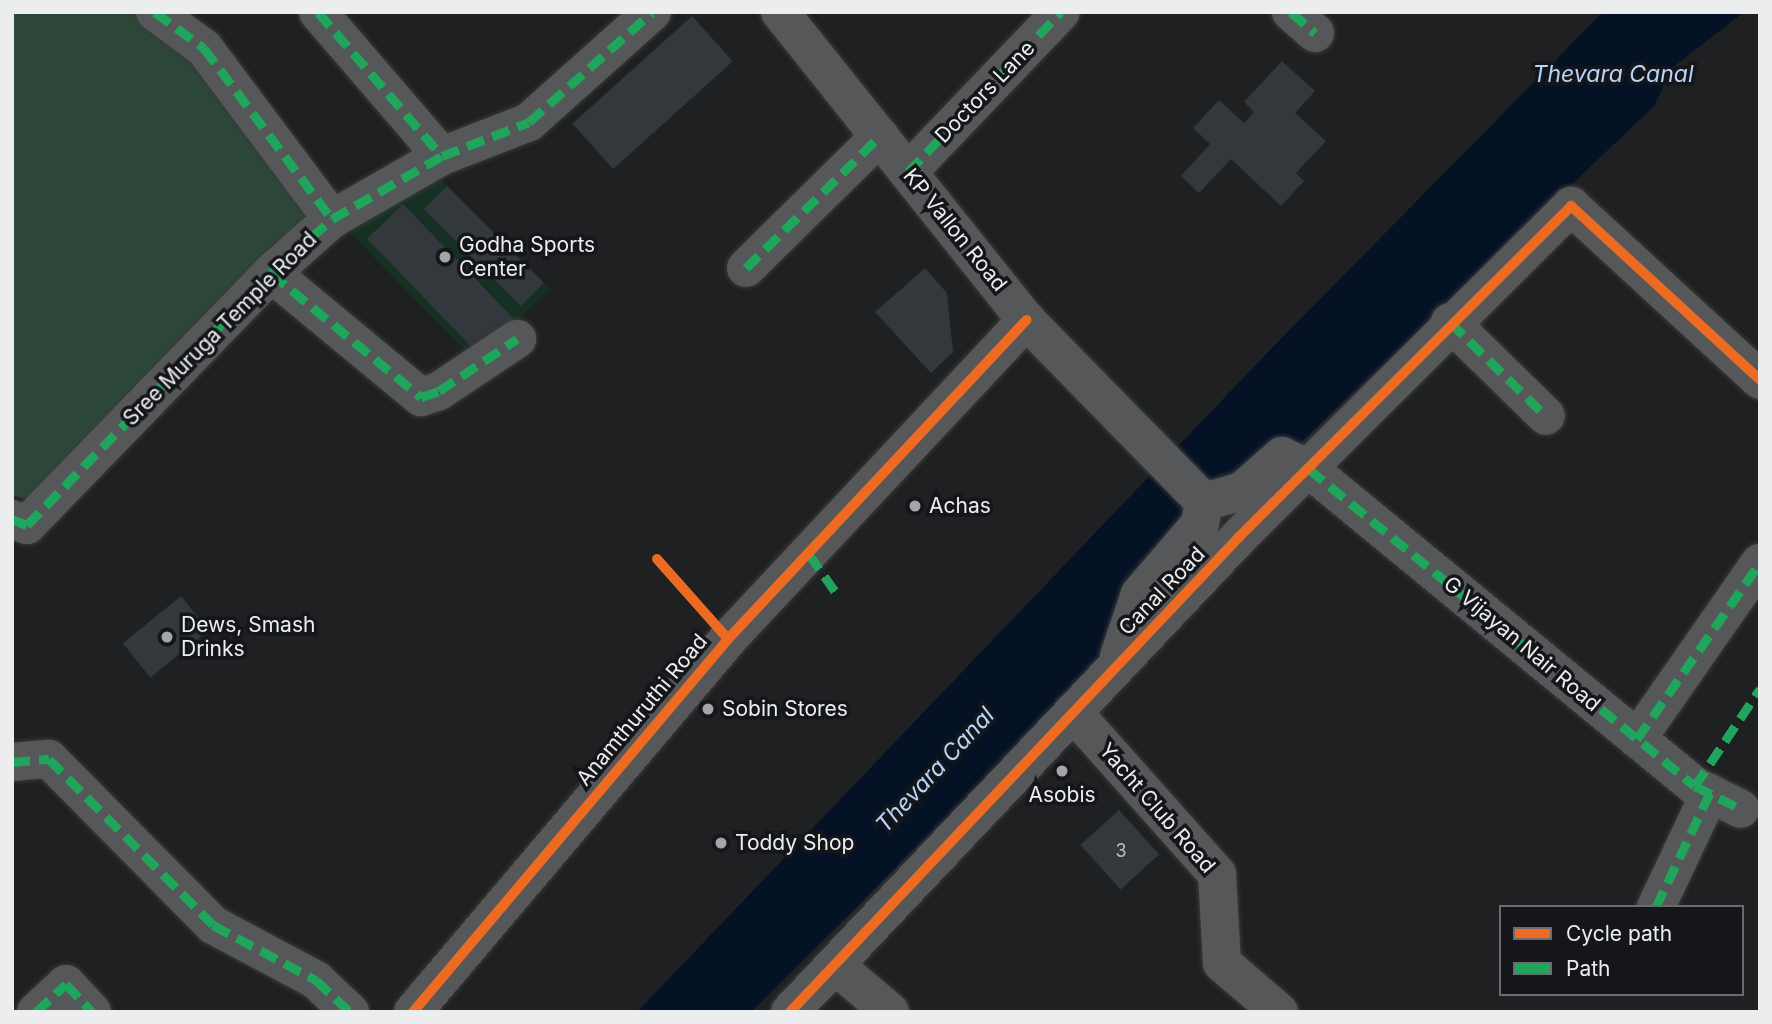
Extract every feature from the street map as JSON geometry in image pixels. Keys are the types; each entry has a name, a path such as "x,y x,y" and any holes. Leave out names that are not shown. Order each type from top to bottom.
{"street":[{"path":"155,12 204,48 332,219"},
{"path":"318,12 442,156"},
{"name":"Sree Muruga Temple Road","path":"12,519 27,524 271,273 332,219 442,156 530,122 652,12"},
{"name":"KP Vallon Road","path":"780,12 1026,320 1204,502"},
{"name":"Doctors Lane","path":"908,172 1061,12"},
{"path":"746,268 880,136"},
{"name":"Canal Road","path":"790,1012 1114,668 1450,322 1571,206 1760,380"},
{"path":"271,273 421,397 439,391 517,339"},
{"name":"Anamthuruthi Road","path":"413,1012 727,639 1026,320"},
{"path":"1450,322 1546,416"},
{"path":"1114,668 1140,594 1200,524 1204,502 1242,491 1282,456 1309,469"},
{"name":"G Vijayan Nair Road","path":"1309,469 1637,739 1726,801 1657,905"},
{"path":"1637,739 1760,563"},
{"name":"Yacht Club Road","path":"1073,712 1217,874 1222,964 1279,1012"},
{"path":"12,762 49,759 213,925 316,980 350,1012"},
{"path":"836,965 890,1012"},
{"path":"36,1012 66,984 92,1012"}],"green space":[{"path":"12,12 132,12 194,58 316,218 27,499 12,496"},
{"name":"Godha Sports Center","path":"439,178 550,290 475,360 347,230"}],"water":[{"name":"Thevara Canal","path":"1603,12 1744,12 1673,67 1654,106 1199,540 1060,704 751,1012 637,1012 1270,350"}],"building":[{"path":"692,16 733,61 613,169 572,124"},
{"path":"1282,61 1315,91 1295,113 1326,141 1296,173 1304,181 1281,206 1231,159 1199,193 1181,176 1210,144 1193,128 1219,100 1244,123 1254,112 1244,102"},
{"path":"447,186 544,283 521,306 424,209"},
{"path":"403,204 513,318 477,352 367,239"},
{"path":"925,268 947,293 953,352 931,373 875,312"},
{"name":"Dews, Smash Drinks","path":"181,596 209,630 150,677 123,643"},
{"path":"1119,810 1159,855 1121,889 1080,845"}],"marked path":[{"path":"155,12 204,48 332,219"},
{"path":"318,12 442,156"},
{"path":"12,519 27,525 271,273 332,219 442,156 529,122 652,12"},
{"path":"908,172 1061,12"},
{"path":"1291,12 1315,33"},
{"path":"746,268 880,136"},
{"path":"271,273 421,397 439,391 517,339"},
{"path":"1450,322 1546,416"},
{"path":"1309,469 1695,786 1741,809"},
{"path":"809,554 839,597"},
{"path":"1637,739 1760,563"},
{"path":"1695,786 1760,689"},
{"path":"12,762 49,759 213,925 316,980 350,1012"},
{"path":"1657,905 1710,793"},
{"path":"36,1012 66,984 92,1012"}],"cycle path":[{"path":"790,1012 1239,537 1571,206 1760,380"},
{"path":"413,1012 728,639 1026,320"},
{"path":"657,559 728,639"}],"place":[{"name":"Godha Sports Center","path":"445,257"},
{"name":"Achas","path":"915,506"},
{"name":"Dews, Smash Drinks","path":"167,637"},
{"name":"Sobin Stores","path":"708,709"},
{"name":"Asobis","path":"1062,771"},
{"name":"Toddy Shop","path":"721,843"}]}
